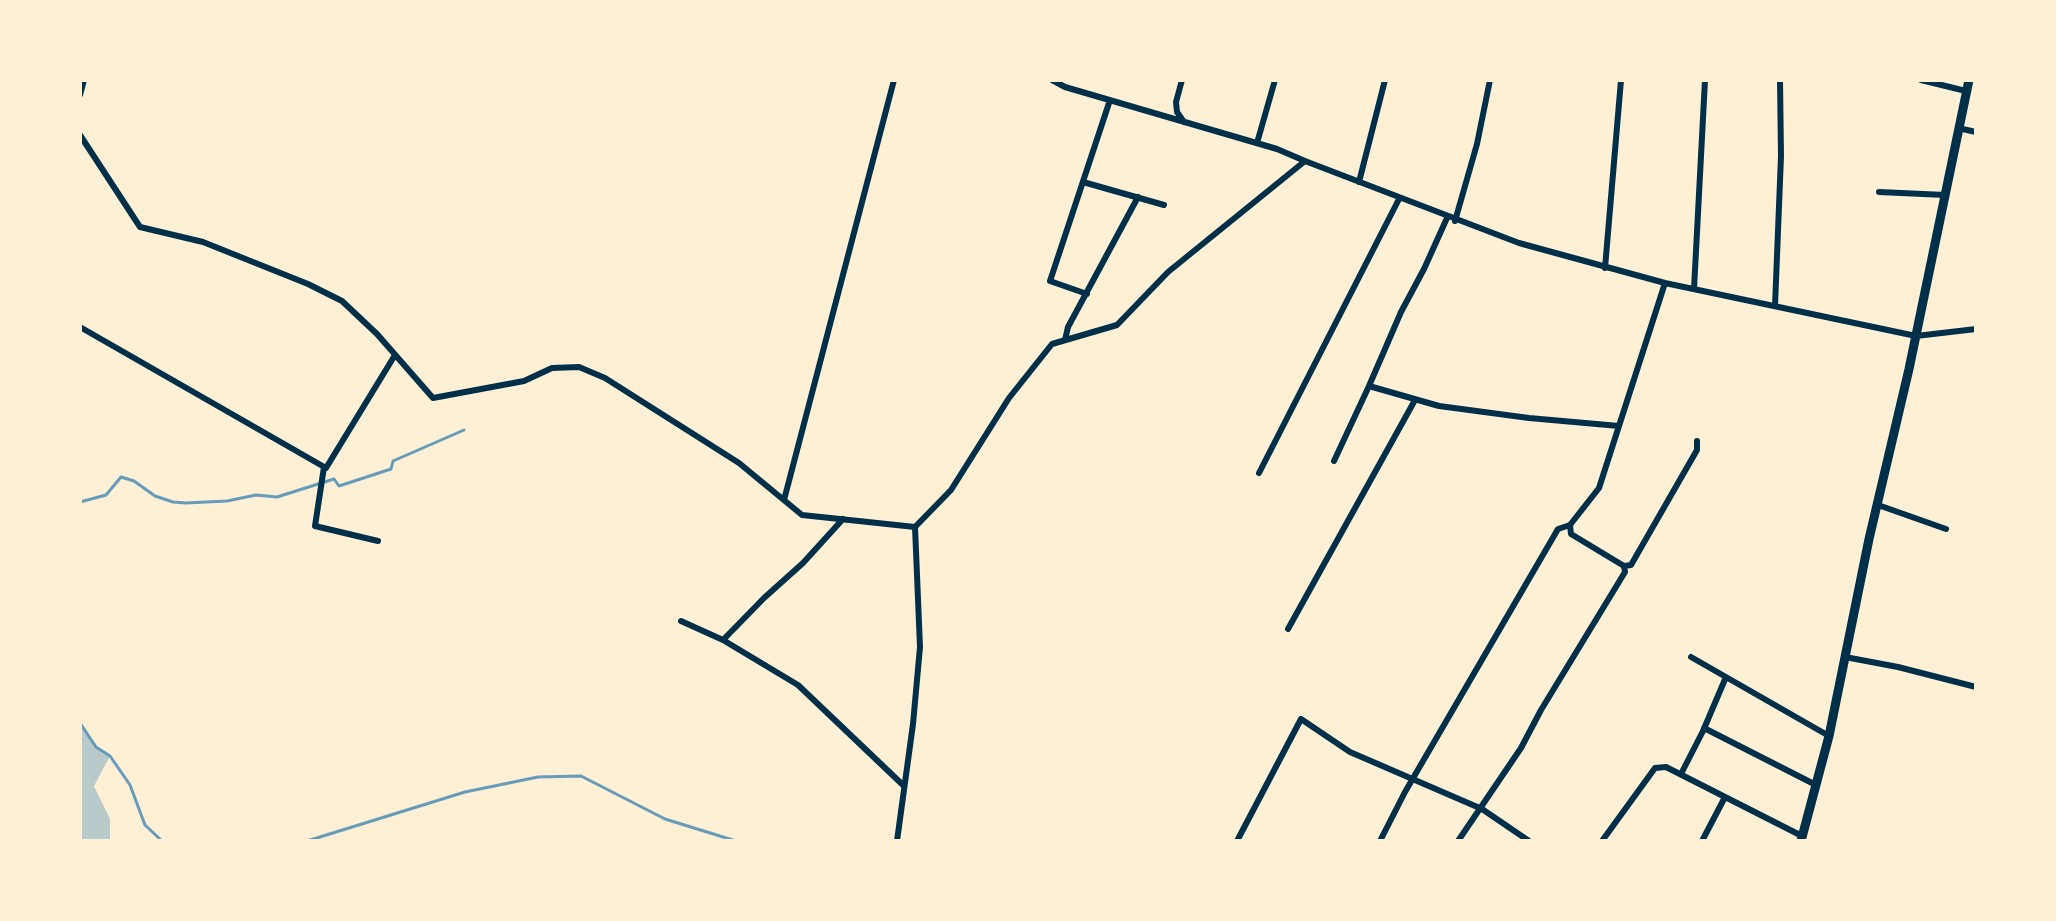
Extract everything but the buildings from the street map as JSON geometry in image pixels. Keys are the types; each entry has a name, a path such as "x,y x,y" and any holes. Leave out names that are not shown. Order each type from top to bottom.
{"highway":[{"path":"1802,839 1829,736 1969,80"}],"street":[{"path":"80,95 84,80"},
{"path":"784,500 894,80"},
{"path":"1052,80 1257,143 1451,220 1605,268 1916,336 1976,329"},
{"path":"1081,91 1085,80"},
{"path":"1182,80 1176,102 1177,112 1184,122"},
{"path":"1257,143 1275,80"},
{"path":"1359,182 1385,80"},
{"path":"1334,461 1401,312 1451,220 1477,144 1490,80"},
{"path":"1605,268 1621,80"},
{"path":"1694,289 1705,80"},
{"path":"1775,306 1781,156 1780,80"},
{"path":"1921,80 1966,91"},
{"path":"1087,294 1050,281 1110,100"},
{"path":"1958,128 1976,132"},
{"path":"80,135 140,227 203,242 342,301 357,313 433,398 524,381 552,368 579,367 605,378 739,463 802,515 915,527"},
{"path":"897,841 920,647 915,527 951,490 1009,398 1052,344 1117,325 1168,272 1305,161"},
{"path":"1083,182 1164,205"},
{"path":"1879,192 1945,195"},
{"path":"1065,340 1068,327 1138,197"},
{"path":"1259,473 1399,199"},
{"path":"1380,841 1558,529 1570,525 1599,488 1665,283"},
{"path":"80,327 324,467"},
{"path":"378,541 315,526 324,467 395,355"},
{"path":"1369,386 1415,400 1529,418 1619,426"},
{"path":"1288,629 1415,400"},
{"path":"1570,525 1571,534 1624,566 1631,565 1697,450 1697,441"},
{"path":"1878,505 1946,529"},
{"path":"723,640 803,563 843,519"},
{"path":"1458,841 1482,809 1599,618 1625,572 1624,566"},
{"path":"681,621 723,640 798,685 904,786"},
{"path":"1691,657 1829,736"},
{"path":"1845,657 1976,687"},
{"path":"1681,774 1726,677"},
{"path":"1237,841 1301,719 1350,752 1482,809 1529,841"},
{"path":"1704,728 1816,785"},
{"path":"1602,841 1655,768 1666,767 1802,839"},
{"path":"1702,841 1725,797"}],"shaded area":[{"path":"80,723 96,747 110,756 94,786 110,819 110,841 80,841"}],"waterway":[{"path":"80,502 106,495 121,477 134,481 155,496 186,503 227,501 256,495 277,497 334,479 339,486 391,469 393,461 464,430"},
{"path":"80,723 96,747 110,756 130,785 145,825 162,841"},
{"path":"307,841 465,792 538,777 581,776 665,819 736,841"}]}
